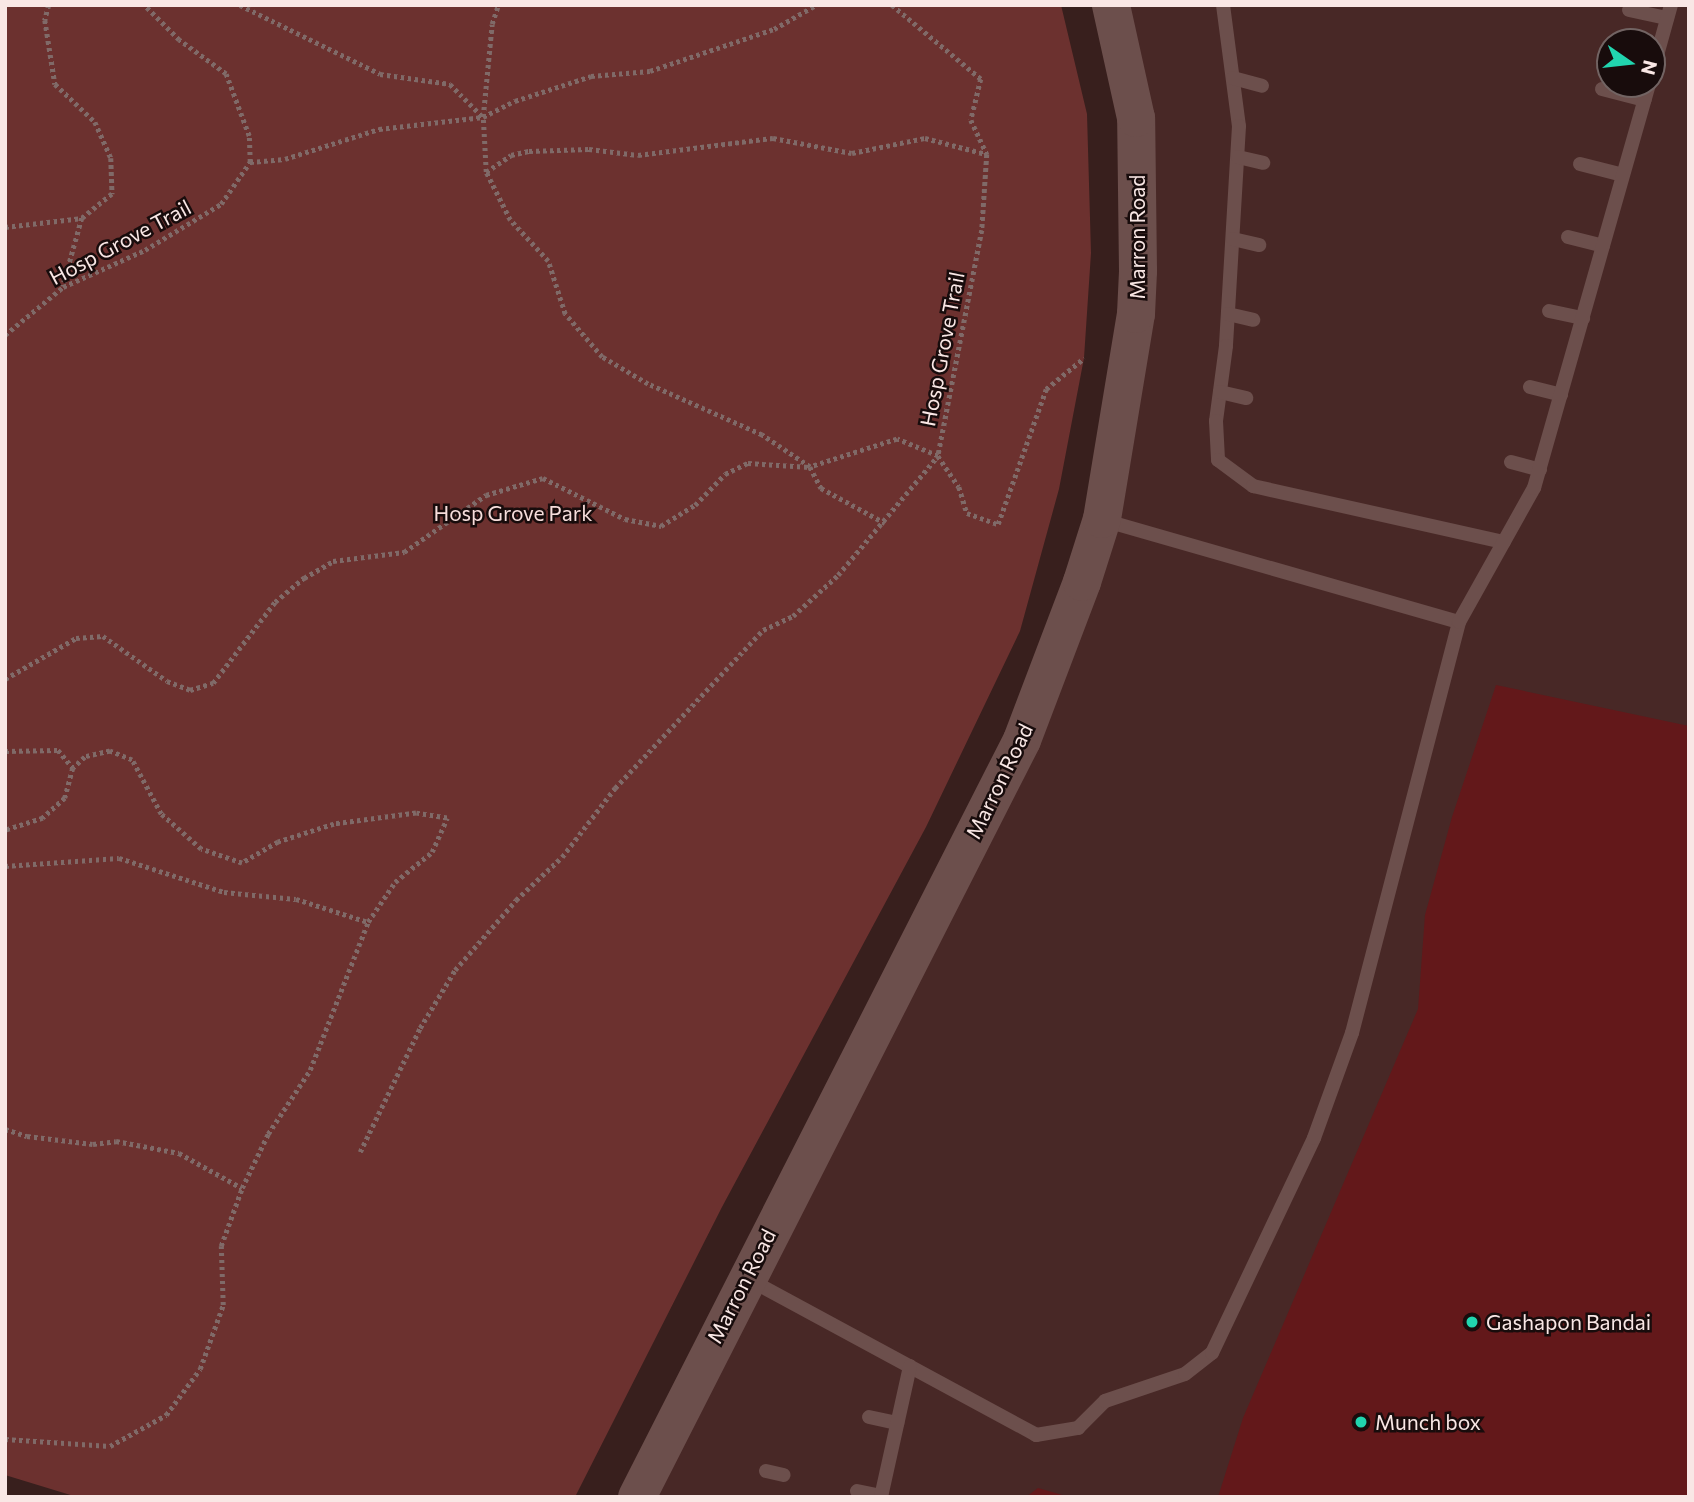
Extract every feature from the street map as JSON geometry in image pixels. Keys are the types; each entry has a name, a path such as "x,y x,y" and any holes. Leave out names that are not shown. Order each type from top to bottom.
{"main road":[{"name":"Marron Road","path":"637,1497 745,1277 1022,740 1101,519 1136,314 1139,271 1136,118 1111,5"}],"lane":[{"path":"1223,5 1233,78 1238,157 1220,392 1218,460 1253,486 1504,542"},
{"path":"1629,10 1669,12"},
{"path":"1233,78 1262,86"},
{"path":"745,1277 1036,1435 1078,1428 1105,1401 1185,1374 1212,1353 1314,1138 1352,1033 1459,622 1534,488 1644,100 1636,98"},
{"path":"1238,157 1263,163"},
{"path":"1580,164 1623,175"},
{"path":"1568,237 1603,246"},
{"path":"1233,239 1259,245"},
{"path":"1549,311 1583,318"},
{"path":"1228,314 1253,320"},
{"path":"1530,387 1561,395"},
{"path":"1220,392 1246,398"},
{"path":"1511,462 1540,470"},
{"path":"1101,519 1459,622"},
{"path":"857,1490 881,1496 911,1366"},
{"path":"869,1417 897,1423"},
{"path":"766,1471 783,1475"}],"path":[{"path":"5,227 82,218 112,194 111,158 95,122 55,84 45,20 49,5"},
{"path":"144,5 180,40 226,75 249,136 250,162 285,159 379,130 483,117 515,101 591,76 650,71 774,29 816,5"},
{"path":"240,5 380,74 450,84 483,117"},
{"path":"498,5 492,24 483,117 486,172 510,220 548,261 565,314 602,357 648,384 762,435 810,467 821,488 885,523"},
{"name":"Hosp Grove Trail","path":"892,5 981,79 971,120 987,154 982,230 938,456 960,487 967,513 998,524 1046,389 1084,358"},
{"path":"486,172 512,155 529,151 589,149 638,155 773,138 852,153 925,138 987,154"},
{"name":"Hosp Grove Trail","path":"5,335 63,287 145,250 222,204 250,162"},
{"path":"63,287 82,218"},
{"path":"5,679 76,638 103,636 167,681 190,690 213,683 275,602 304,578 333,561 404,552 486,495 542,478 625,519 661,526 695,505 724,474 748,463 810,467 897,439 938,456 885,523 838,575 793,616 763,630 615,788 562,856 516,900 455,970 419,1028 360,1152"},
{"path":"5,751 58,750 73,768"},
{"path":"5,830 43,818 65,798 73,768 85,757 110,751 132,761 161,814 201,849 242,863 278,842 334,824 416,813 447,817 432,852 395,882 368,922 310,1070 268,1134 242,1188 221,1246 223,1305 200,1369 166,1415 110,1446 5,1439"},
{"path":"5,866 119,858 224,892 296,899 350,912 368,922"},
{"path":"5,1129 27,1136 93,1144 116,1141 179,1153 242,1188"}],"shaded area":[{"path":"1115,5 1689,5 1689,1497 637,1497 1014,755 1125,411"}],"green space":[{"name":"Hosp Grove Park","path":"5,5 1061,5 1087,114 1091,253 1084,358 1059,489 1020,631 926,827 722,1207 575,1497 77,1497 5,1475"}],"building":[{"path":"1496,685 1689,726 1689,1497 1218,1497 1243,1418 1418,1009 1425,915 1452,817"},
{"path":"1038,1488 1066,1496 1066,1497 1026,1497"}],"place":[{"name":"Gashapon Bandai","path":"1472,1322"},
{"name":"Munch box","path":"1361,1422"}]}
